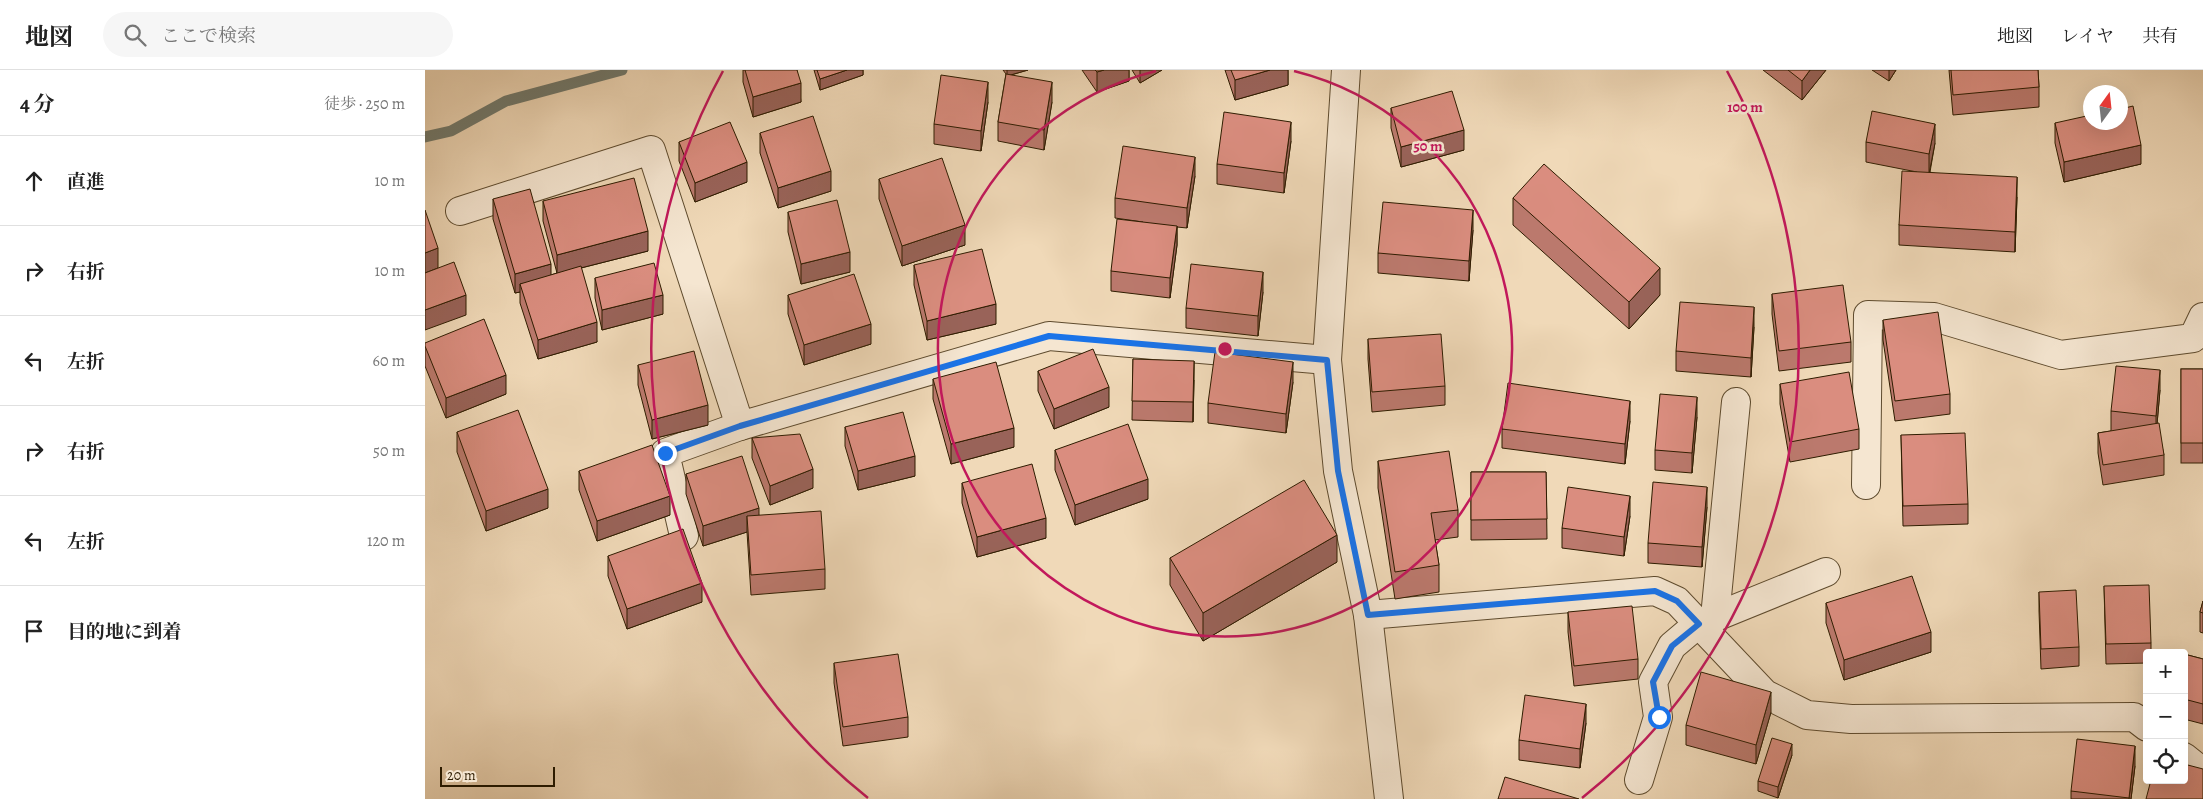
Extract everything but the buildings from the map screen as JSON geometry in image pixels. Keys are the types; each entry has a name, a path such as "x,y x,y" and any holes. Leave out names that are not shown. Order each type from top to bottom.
{"street":[{"path":"1346,70 1327,360 1338,471 1368,615 1389,799"},
{"path":"460,211 651,150 740,426"},
{"path":"1867,485 1868,315 1934,317 2061,355 2193,338 2203,317"},
{"path":"684,536 665,453 740,426 1049,336 1327,360"},
{"path":"1707,620 1736,402"},
{"path":"1639,780 1659,717 1653,682 1672,646 1707,620 1825,572"},
{"path":"1368,615 1655,591 1677,601 1707,620 1765,694 1807,715 1851,719 2134,717 2143,724"},
{"path":"2188,760 2203,772"}],"waterway":[{"path":"425,137 451,131 506,101 622,70"}],"route":[{"path":"665,453 740,426 1049,336 1327,360 1338,471 1368,615 1655,591 1677,601 1699,624 1672,646 1653,682 1659,717"}]}
